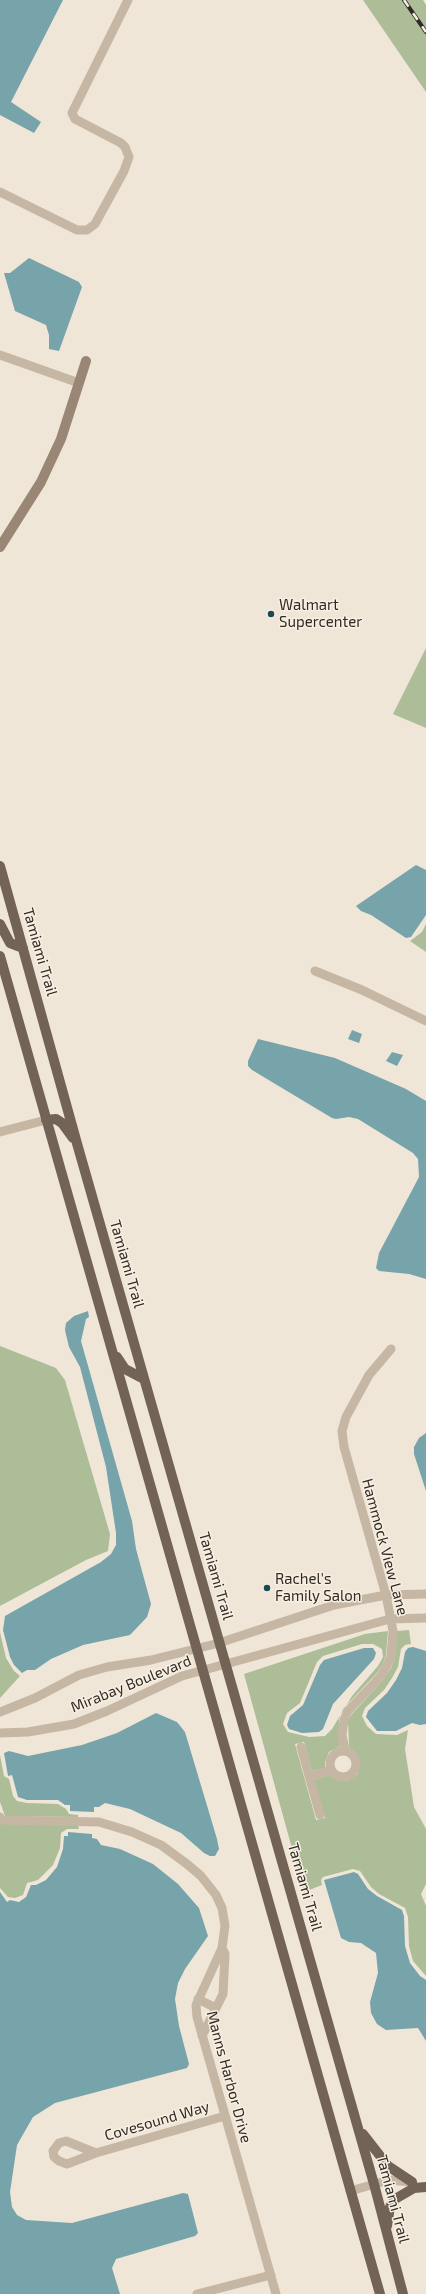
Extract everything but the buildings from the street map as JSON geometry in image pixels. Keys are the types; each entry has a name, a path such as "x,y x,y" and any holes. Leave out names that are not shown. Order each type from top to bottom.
{"main road":[{"name":"Tamiami Trail","path":"0,866 78,1147 358,2127 403,2294"},
{"path":"0,924 10,943 23,948"},
{"path":"0,956 380,2294"},
{"path":"46,1120 56,1119 62,1123 78,1147"},
{"path":"111,1347 125,1369 144,1379"},
{"path":"358,2127 388,2166 412,2182"},
{"path":"386,2230 390,2207 395,2199 414,2188 426,2188"}],"street":[{"path":"0,192 77,230 87,230 95,224 124,171 129,157 125,147 121,143 75,119 72,113 128,0"},
{"path":"0,355 79,383"},
{"path":"0,547 41,482 61,439 86,361"},
{"path":"315,971 362,990 426,1021"},
{"path":"0,1132 46,1120"},
{"name":"Hammock View Lane","path":"344,1750 343,1727 348,1711 381,1676 391,1656 393,1631 386,1595 344,1447 342,1431 346,1417 369,1375 391,1349"},
{"name":"Mirabay Boulevard","path":"0,1712 35,1698 79,1675 219,1643 334,1605 386,1595 426,1594"},
{"name":"Mirabay Boulevard","path":"0,1733 28,1732 74,1724 182,1676 390,1619 426,1618"},
{"path":"301,1747 320,1815"},
{"path":"344,1750 354,1757 356,1764 354,1772 342,1777 331,1770 330,1758 336,1752 344,1750"},
{"path":"309,1777 331,1770"},
{"name":"Manns Harbor Drive","path":"0,1817 2,1820 66,1820 99,1822 132,1832 161,1845 201,1876 216,1896 222,1908 225,1926 222,1948 196,2005 202,2036 276,2294"},
{"path":"202,2036 223,1994 225,1982 225,1954 222,1948"},
{"path":"198,1999 216,2008"},
{"name":"Covesound Way","path":"96,2153 225,2116"},
{"path":"350,2191 390,2180 412,2182 426,2188"},
{"path":"197,2294 271,2275"}],"green space":[{"path":"363,0 423,0 426,5 426,92"},
{"path":"426,648 426,728 393,714"},
{"path":"426,924 426,952 410,941 422,932"},
{"path":"0,1346 56,1368 65,1380 110,1534 108,1551 86,1560 0,1606"},
{"path":"409,1630 411,1644 405,1645 401,1649 398,1667 392,1678 384,1690 365,1708 362,1716 367,1726 376,1734 397,1735 408,1730 405,1749 414,1807 426,1829 426,1884 421,1894 426,1906 426,1976 413,1961 409,1946 408,1917 405,1908 379,1894 371,1887 360,1871 353,1869 323,1877 321,1880 322,1885 304,1892 244,1674 365,1634 388,1631 386,1655 383,1663 377,1673 346,1706 352,1696 378,1666 383,1657 382,1649 373,1644 362,1644 323,1656 317,1662 300,1703 287,1713 283,1724 288,1732 309,1737 325,1736 332,1729 341,1714 339,1719 340,1746 329,1752 325,1762 325,1768 312,1771 304,1742 295,1744 316,1820 325,1818 314,1780 329,1775 337,1780 347,1781 358,1774 360,1761 355,1752 349,1747 348,1721 352,1714 384,1679 391,1668 395,1657 397,1631"},
{"path":"0,1632 6,1658 14,1671 20,1676 0,1698"},
{"path":"0,1755 4,1776 9,1779 13,1796 17,1801 27,1803 58,1804 66,1809 69,1814 78,1815 78,1817 5,1816 0,1802"},
{"path":"0,1823 78,1825 79,1829 67,1829 61,1833 60,1848 53,1865 38,1880 27,1883 23,1895 15,1898 8,1897 0,1888"}],"water":[{"path":"0,0 63,0 11,102 41,122 34,133 0,115"},
{"path":"29,258 79,282 82,287 59,351 49,349 49,335 46,325 15,311 4,273 10,273"},
{"path":"416,865 426,870 426,915 411,937 406,938 371,915 361,911 356,906"},
{"path":"352,1030 362,1034 359,1043 348,1039"},
{"path":"258,1039 335,1058 406,1089 426,1101 426,1279 409,1274 379,1271 376,1268 379,1253 419,1177 418,1159 413,1153 358,1119 349,1117 336,1119 332,1118 252,1070 248,1066 248,1061"},
{"path":"392,1052 403,1055 397,1066 386,1061"},
{"path":"88,1311 89,1317 86,1319 81,1341 132,1521 136,1549 151,1604 147,1617 130,1635 83,1645 51,1659 35,1670 27,1670 22,1673 14,1665 10,1657 3,1630 5,1616 101,1562 111,1554 116,1545 116,1533 106,1467 80,1367 69,1347 65,1330 66,1323 74,1316"},
{"path":"426,1433 426,1491 414,1454 414,1447 419,1438"},
{"path":"413,1647 426,1651 426,1724 420,1725 412,1723 396,1731 377,1731 366,1717 368,1711 387,1693 402,1668 405,1652 408,1648"},
{"path":"364,1648 373,1648 376,1653 374,1659 333,1704 323,1729 319,1732 302,1733 289,1729 287,1725 290,1716 303,1705 320,1665 324,1660"},
{"path":"156,1713 177,1722 185,1732 217,1839 219,1849 215,1856 210,1856 204,1853 181,1833 130,1809 105,1803 99,1807 94,1807 94,1812 70,1811 70,1805 65,1805 58,1800 27,1800 18,1797 12,1775 8,1776 4,1753 9,1751 28,1756 82,1745 117,1733"},
{"path":"68,1832 92,1834 92,1838 97,1839 101,1845 120,1849 153,1864 178,1884 199,1908 208,1936 185,1969 178,1983 175,1999 179,2026 189,2064 187,2068 55,2103 33,2117 17,2145 10,2192 12,2207 17,2215 26,2220 72,2223 183,2193 188,2194 198,2233 195,2236 116,2259 112,2268 120,2294 0,2294 0,1892 7,1902 10,1900 19,1902 26,1897 31,1885 36,1885 46,1880 57,1867 63,1849 64,1836 68,1836"},
{"path":"354,1872 358,1874 368,1889 377,1896 402,1910 404,1916 405,1946 410,1963 420,1976 426,1980 426,2041 418,2028 386,2030 377,2024 371,2013 370,2002 378,1973 376,1953 361,1943 349,1942 341,1938 324,1880"}],"railway":[{"path":"404,0 426,32"}],"place":[{"name":"Walmart Supercenter","path":"271,614"},
{"name":"Rachel's Family Salon","path":"267,1588"}]}
